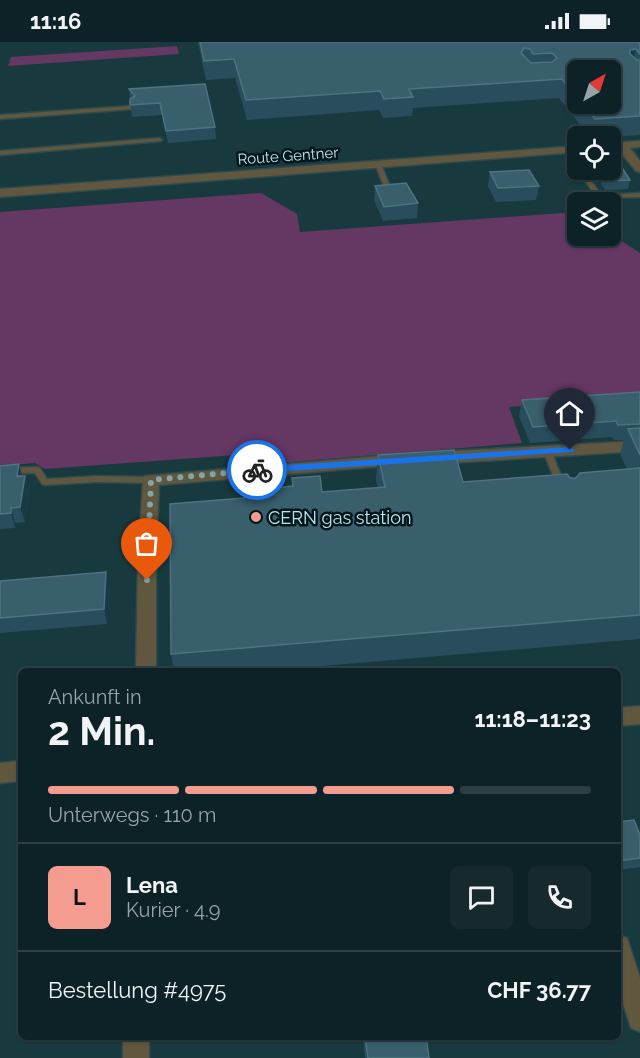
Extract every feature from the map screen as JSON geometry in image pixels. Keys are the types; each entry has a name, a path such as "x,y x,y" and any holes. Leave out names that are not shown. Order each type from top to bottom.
{"street":[{"path":"621,146 640,144"},
{"name":"Route Gentner","path":"0,193 567,150"},
{"path":"621,151 640,169"},
{"path":"146,668 147,557 151,480 234,471 640,446"},
{"path":"621,717 640,715"},
{"path":"0,773 18,771"},
{"path":"621,957 640,1019"},
{"path":"136,1040 136,1058"}],"lane":[{"path":"0,117 131,108"},
{"path":"0,153 159,140"},
{"path":"378,164 390,194"},
{"path":"588,180 599,198 640,195"},
{"path":"547,451 567,499"},
{"path":"0,471 37,470 45,482 97,479 151,480"}],"shaded area":[{"path":"0,42 640,42 640,1058 0,1058"},
{"path":"177,46 179,54 8,66 11,57"},
{"path":"261,193 297,214 300,232 567,213 567,246 621,246 621,241 640,253 640,397 509,407 522,443 267,464 250,454 45,469 35,463 0,466 0,212"}],"building":[{"path":"200,42 640,42 640,54 636,49 630,50 630,54 640,60 640,116 595,119 591,114 621,114 621,60 567,60 567,85 562,79 409,89 413,97 384,99 380,91 246,100 234,59 204,61","holes":["524,48 530,49 533,54 552,53 557,58 552,62 531,63 521,53"]},
{"path":"205,84 215,127 166,131 160,103 130,105 130,99 135,96 129,89"},
{"path":"621,166 630,180 607,181 621,180"},
{"path":"529,170 539,186 498,188 490,172"},
{"path":"406,183 418,203 384,207 375,186"},
{"path":"640,392 640,424 618,425 616,421 533,427 522,400"},
{"path":"640,428 640,455 628,429"},
{"path":"454,450 463,482 567,474 570,478 576,478 580,473 640,468 640,615 171,654 170,504 244,498 243,491 293,486 292,478 320,476 322,492 385,487 378,455"},
{"path":"19,464 17,476 25,476 20,507 11,508 11,513 0,514 0,466"},
{"path":"106,572 104,609 0,618 0,581"},
{"path":"634,820 640,835 640,858 621,861 621,822"},
{"path":"366,1040 427,1040 429,1058 368,1058"}],"way so far":[{"path":"147,580 151,480 257,470"}],"place":[{"name":"CERN gas station","path":"256,517"}],"route":[{"path":"257,470 570,450"}]}
